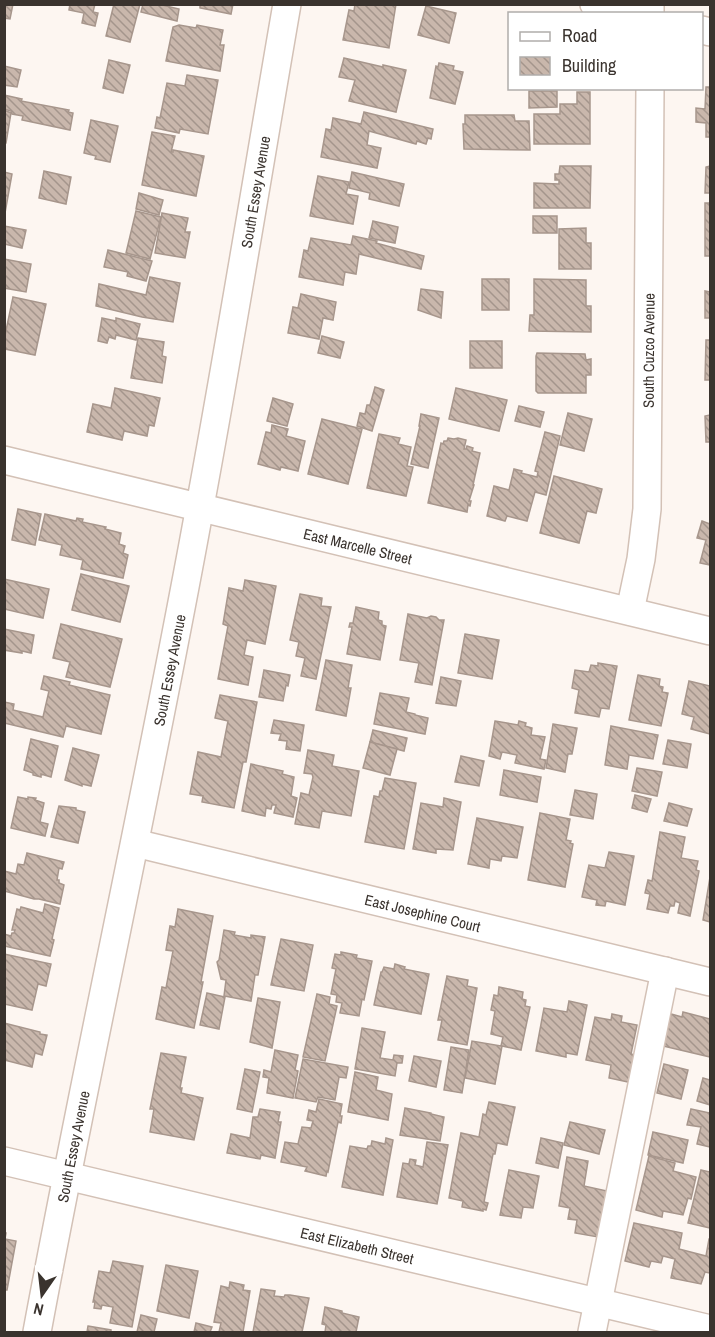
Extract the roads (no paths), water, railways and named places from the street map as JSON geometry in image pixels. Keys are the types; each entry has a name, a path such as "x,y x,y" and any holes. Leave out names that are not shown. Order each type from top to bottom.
{"street":[{"name":"South Essey Avenue","path":"37,1332 66,1175 135,843 200,507 287,4"},
{"path":"594,4 624,12"},
{"name":"South Cuzco Avenue","path":"630,611 641,560 647,509 650,90"},
{"name":"East Marcelle Street","path":"4,460 711,631"},
{"name":"East Josephine Court","path":"135,843 711,982"},
{"path":"592,1332 665,971"},
{"name":"East Elizabeth Street","path":"4,1161 711,1329"}]}
